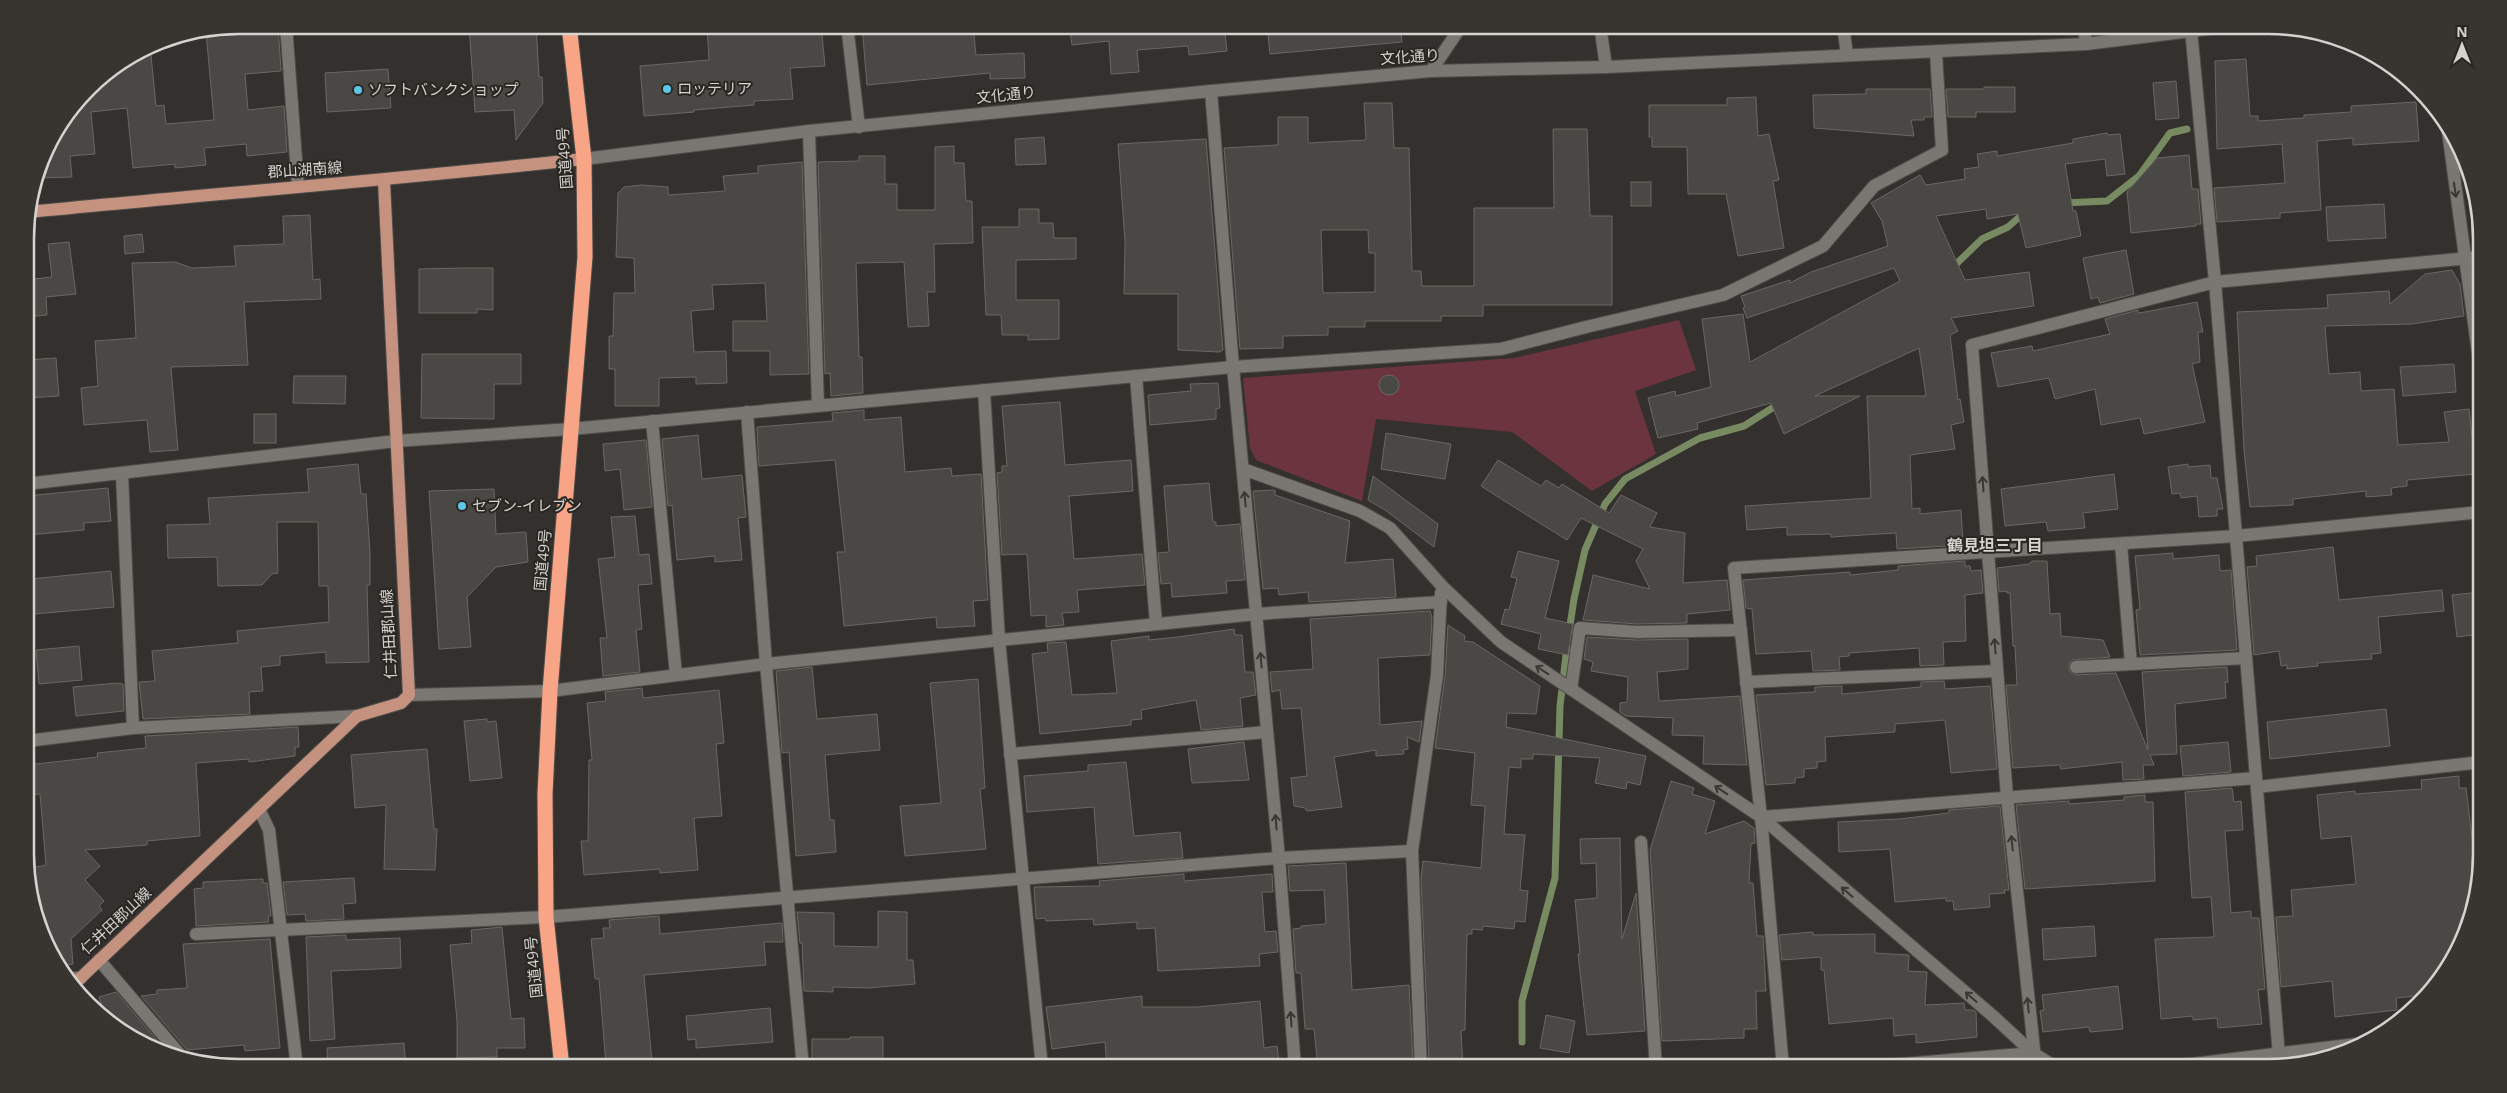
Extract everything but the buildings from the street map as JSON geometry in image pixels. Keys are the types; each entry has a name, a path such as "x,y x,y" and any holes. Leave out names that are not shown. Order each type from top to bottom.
{"highway":[{"name":"国道49号","path":"561,1059 546,917 545,794 550,691 585,257 584,159 570,34"}],"main road":[{"name":"郡山湖南線","path":"36,211 298,186 384,181 584,159"},
{"name":"仁井田郡山線","path":"77,981 358,716 401,703 408,695 384,181"}],"street":[{"path":"287,34 298,186"},
{"path":"848,34 859,127"},
{"path":"1431,71 1456,34"},
{"path":"1601,34 1606,67"},
{"path":"1844,34 1848,55"},
{"path":"2085,34 2086,44"},
{"name":"文化通り","path":"584,159 809,131 1431,71 1606,67 1848,55 1936,53 2086,44 2161,34"},
{"path":"2191,34 2215,282 2279,1059"},
{"path":"34,483 396,441 571,429 1233,367 1501,349 1723,295 1823,246 1874,186 1942,150 1936,53"},
{"path":"1211,91 1233,367 1280,858 1294,1059"},
{"path":"809,131 818,405"},
{"path":"2450,143 2473,316"},
{"path":"2034,1059 2007,797 1972,345 2215,282 2473,257"},
{"path":"1136,376 1156,624"},
{"path":"984,390 999,640 1041,1059"},
{"path":"747,412 766,664 803,1059"},
{"path":"652,421 676,675"},
{"path":"1243,469 1360,511 1390,528 1442,586 1501,642 1760,817 1993,1016 2033,1053 2043,1059"},
{"path":"122,474 133,728"},
{"path":"1782,1059 1760,817 1734,568 2236,536 2473,513"},
{"path":"2121,544 2132,664"},
{"path":"1421,1059 1412,851 1437,675 1442,586"},
{"path":"408,695 550,691 766,664 1256,614 1441,602"},
{"path":"1571,689 1580,628 1637,632 1741,630"},
{"path":"2076,667 2246,658"},
{"path":"1746,682 1997,671"},
{"path":"34,740 133,728 358,716"},
{"path":"1010,754 1267,732"},
{"path":"1760,817 2007,797 2256,782 2473,763"},
{"path":"259,810 269,830 296,1059"},
{"path":"1641,842 1655,1059"},
{"path":"196,934 546,917 1280,858 1412,851"},
{"path":"99,960 175,1049"},
{"path":"2231,1059 2341,1046"},
{"path":"1962,1059 2033,1053"}],"shaded area":[{"path":"1679,320 1696,370 1635,391 1656,454 1592,491 1512,432 1376,419 1362,501 1256,460 1250,448 1243,378 1514,358"}],"waterway":[{"path":"2064,203 2107,201 2139,176 2170,133 2187,129"},
{"path":"1951,269 1982,239 2008,227 2025,212"},
{"path":"1569,632 1585,550 1605,504 1625,479 1700,438 1744,426 1780,403"},
{"path":"1522,1042 1522,1001 1555,878 1560,706 1567,647"}],"place":[{"name":"ロッテリア","path":"667,89"},
{"name":"ソフトバンクショップ","path":"358,90"},
{"name":"セブン-イレブン","path":"462,506"}],"district":[{"name":"鶴見坦三丁目","path":"1995,545"}]}
